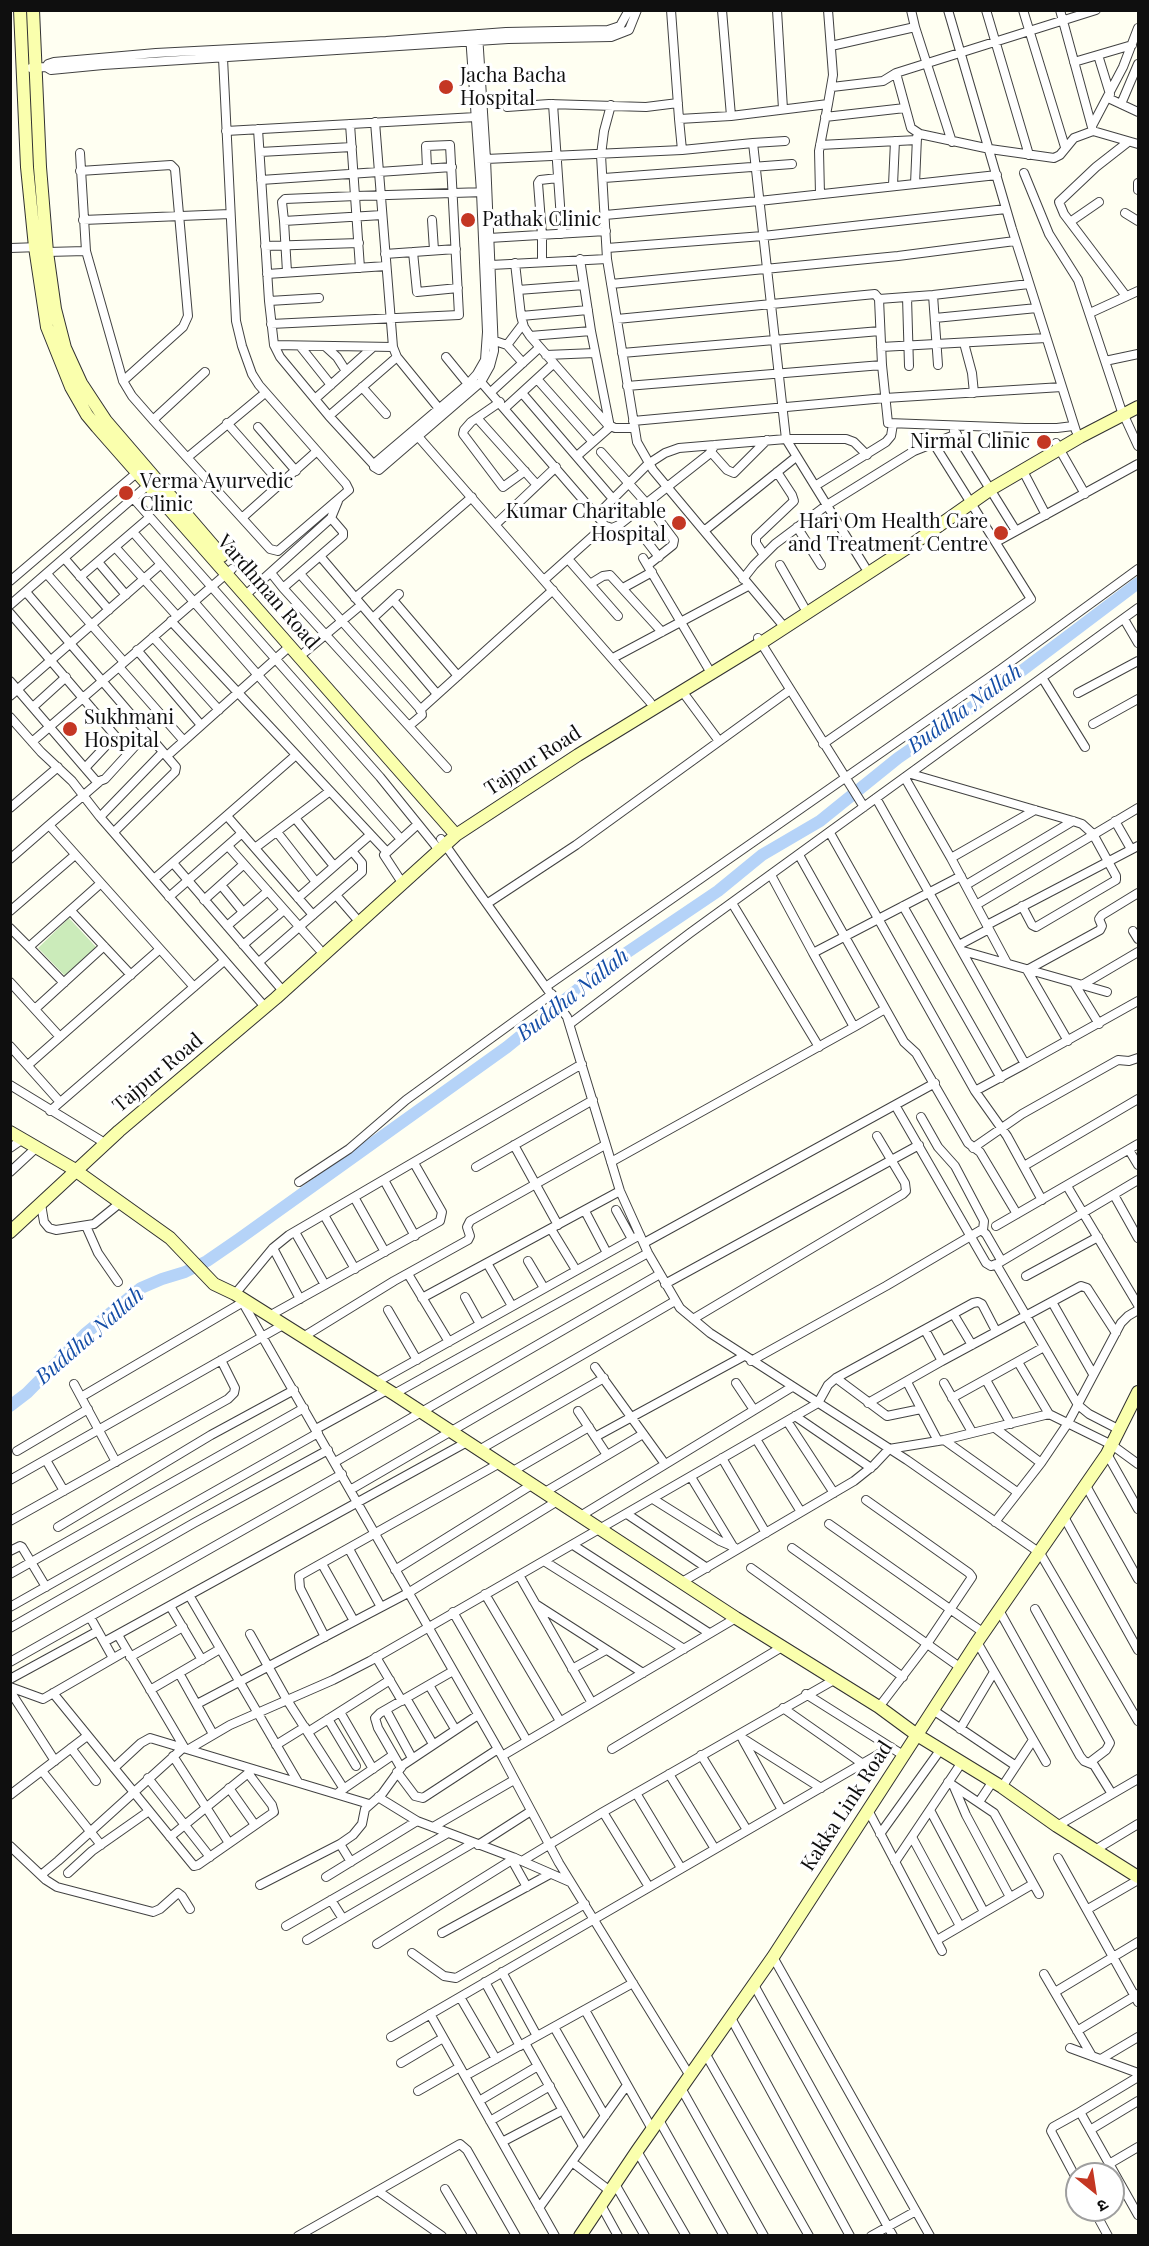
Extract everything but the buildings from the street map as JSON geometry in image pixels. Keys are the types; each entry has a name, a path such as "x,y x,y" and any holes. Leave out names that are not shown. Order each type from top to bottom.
{"street":[{"name":"Vardhman Road","path":"20,10 34,68"},
{"name":"Vardhman Road","path":"33,10 34,68 27,167 43,249 47,327 66,377 87,415 141,469 290,646 457,831"},
{"path":"34,68 51,70 608,30 620,26 629,10"},
{"path":"34,68 54,62 156,53 387,41 611,37 629,30 637,10"},
{"path":"671,10 682,150"},
{"path":"722,10 731,116"},
{"path":"777,10 783,109"},
{"path":"820,194 820,145 832,87 828,10"},
{"path":"911,10 926,64 952,141"},
{"path":"617,318 872,294 879,299 887,422 893,424 1075,428 1015,240 948,10"},
{"path":"986,10 1029,155"},
{"path":"1023,10 1065,147"},
{"path":"1060,10 1093,129"},
{"path":"832,87 883,81 896,73 1096,10"},
{"path":"831,46 915,27"},
{"path":"820,145 895,141 917,137 1029,155 1056,157 1074,138 1093,129 1138,28"},
{"path":"441,411 481,382 490,366 495,341 489,238 476,117 474,38"},
{"path":"258,129 274,345 280,357 329,416 374,465 416,433 468,384 481,369 486,350 484,192 486,159 474,38"},
{"path":"1074,62 1132,45"},
{"path":"1098,56 1109,96 1120,104 1138,110"},
{"path":"80,153 86,250 123,381 132,396 153,420 270,549 280,550 348,492 348,487 265,393 252,374 236,321 223,58"},
{"path":"1120,104 1138,64"},
{"path":"896,73 911,128 917,137 915,184"},
{"path":"507,107 553,104 634,107 678,103"},
{"path":"553,104 562,234"},
{"path":"679,119 731,116 828,104"},
{"path":"612,105 604,131 601,155 607,259 637,442 648,464 745,583 781,623"},
{"path":"825,117 905,108"},
{"path":"226,131 476,117"},
{"path":"375,123 393,347 397,357 441,411"},
{"path":"350,124 360,268"},
{"path":"1093,129 1138,144"},
{"path":"486,159 601,155 785,141"},
{"path":"893,185 895,141"},
{"path":"1126,296 1070,222 1059,200 1128,142"},
{"path":"271,324 459,315 454,193 449,144 426,146 427,168"},
{"path":"753,144 786,439 866,567"},
{"path":"260,152 352,147"},
{"path":"604,178 792,164"},
{"path":"81,171 173,166 177,176 188,316 183,327 123,381"},
{"path":"261,180 452,167"},
{"path":"1024,173 1049,234 1078,280 1122,412 1138,446"},
{"path":"605,215 997,175"},
{"path":"542,261 538,183 540,180 558,178"},
{"path":"1138,183 1138,190"},
{"path":"287,272 282,202 285,200 484,192"},
{"path":"1070,222 1099,202"},
{"path":"607,248 763,236 1006,209"},
{"path":"1125,213 1138,221"},
{"path":"83,220 230,214"},
{"path":"284,221 382,215"},
{"path":"432,220 434,250"},
{"path":"489,238 606,231"},
{"path":"611,284 898,256 1015,240"},
{"path":"266,246 359,243"},
{"path":"10,248 86,250"},
{"path":"385,254 456,249"},
{"path":"413,252 417,292 458,288"},
{"path":"580,259 591,331 610,427"},
{"path":"491,265 607,259"},
{"path":"515,263 522,320 530,336 602,421 610,427"},
{"path":"267,274 386,266"},
{"path":"879,299 1029,284"},
{"path":"518,290 584,285"},
{"path":"1090,313 1138,291"},
{"path":"933,295 938,366"},
{"path":"907,297 909,366"},
{"path":"269,301 319,298"},
{"path":"935,318 1037,308"},
{"path":"507,345 522,320 540,313 588,310"},
{"path":"530,336 591,331"},
{"path":"622,353 880,331"},
{"path":"881,347 1046,338"},
{"path":"495,341 507,345 523,363"},
{"path":"964,343 972,373 974,393"},
{"path":"274,345 393,347"},
{"path":"300,346 331,385"},
{"path":"325,346 337,357 346,371"},
{"path":"315,399 372,348"},
{"path":"490,392 539,348"},
{"path":"546,355 595,353"},
{"path":"1105,361 1138,354"},
{"path":"329,416 397,357"},
{"path":"446,357 468,384"},
{"path":"525,471 508,486 502,486 464,437 464,430 477,418 522,393 553,364"},
{"path":"627,386 882,365"},
{"path":"153,420 205,372"},
{"path":"537,380 593,441"},
{"path":"481,382 597,515 603,525 615,527 668,488 713,449"},
{"path":"362,387 386,414"},
{"path":"577,456 610,427 782,406 1062,387"},
{"path":"188,457 265,393"},
{"path":"522,393 613,498"},
{"name":"Tajpur Road","path":"281,988 319,949 399,878 457,831 650,702 759,640 804,607 969,500 1058,446 1122,412 1138,400"},
{"name":"Tajpur Road","path":"990,487 1023,471 1058,446 1075,428 1138,407"},
{"path":"477,418 537,485"},
{"path":"227,423 280,484"},
{"path":"814,486 867,455 889,439 893,424"},
{"path":"951,425 1016,531"},
{"path":"258,427 296,471"},
{"path":"416,433 650,702"},
{"path":"613,658 680,623 745,583 764,555 826,505 914,451 957,434"},
{"path":"597,515 648,464 672,450 713,449 767,440 848,439 867,455"},
{"path":"713,449 728,470 735,473 767,440"},
{"path":"823,744 1031,599 934,444"},
{"path":"1058,446 1085,494"},
{"path":"242,518 317,451"},
{"path":"602,452 647,504 674,541 674,544 623,588"},
{"path":"704,531 796,457"},
{"path":"996,542 1138,464"},
{"path":"496,524 556,467"},
{"name":"Vardhman Road","path":"141,469 148,485 305,652 457,831"},
{"path":"10,581 141,469"},
{"path":"1023,471 1046,515"},
{"path":"764,555 756,543 756,537 794,501 777,472"},
{"path":"10,606 148,485"},
{"path":"305,652 472,497"},
{"path":"133,498 277,659 418,824 440,845 488,903 551,993 569,1020 605,1145 638,1239"},
{"path":"250,591 331,518 339,500"},
{"name":"Tajpur Road","path":"457,831 910,546 969,500"},
{"path":"80,577 150,517"},
{"path":"283,588 344,535 331,518"},
{"path":"544,580 603,525"},
{"path":"797,528 821,565"},
{"path":"133,532 400,838"},
{"path":"642,536 659,557"},
{"path":"116,547 237,694 386,851"},
{"path":"320,556 437,694"},
{"path":"65,559 109,610"},
{"path":"568,559 618,616"},
{"path":"98,562 126,595"},
{"path":"10,696 161,564"},
{"path":"648,565 708,668"},
{"path":"780,565 804,607"},
{"path":"299,1182 354,1145 406,1100 551,993 847,781 1138,568"},
{"path":"32,742 229,571"},
{"path":"271,573 447,768"},
{"path":"300,573 420,710 422,715 409,726"},
{"path":"47,574 92,625 184,741"},
{"path":"590,584 608,574 662,632"},
{"path":"420,710 553,590"},
{"path":"26,592 176,767 175,772 114,832"},
{"path":"373,618 396,597 458,676"},
{"path":"569,1020 830,833 862,804 876,798 908,776 1138,608"},
{"path":"10,613 129,752"},
{"path":"1124,619 1138,643"},
{"path":"153,637 219,710"},
{"path":"759,640 862,804"},
{"path":"100,817 165,754 184,741 290,646"},
{"path":"137,650 201,725"},
{"path":"1078,693 1138,661"},
{"path":"33,707 66,677"},
{"path":"1043,679 1085,747"},
{"path":"10,681 99,782"},
{"path":"488,903 576,845 790,690"},
{"path":"682,691 719,741"},
{"path":"1093,724 1138,699"},
{"path":"10,717 83,795 263,1004"},
{"path":"10,859 83,795 103,781 147,733"},
{"path":"85,768 116,736"},
{"path":"154,879 296,755"},
{"path":"10,808 58,767"},
{"path":"908,776 1073,821 1094,834 1116,880 1038,926 1033,926 1022,906"},
{"path":"908,776 1007,963"},
{"path":"255,848 330,791"},
{"path":"876,798 1025,1064"},
{"path":"951,858 1035,810"},
{"path":"976,905 1115,821 1137,812"},
{"path":"227,816 313,915"},
{"path":"295,818 334,866"},
{"path":"813,953 930,892 963,880 1073,821"},
{"path":"961,948 988,927 1022,906 1135,848 1115,821"},
{"path":"399,878 384,858 386,851 418,824"},
{"path":"49,825 194,987"},
{"path":"277,832 316,882"},
{"path":"169,897 242,833"},
{"path":"830,833 975,1091 1002,1129 1042,1200"},
{"path":"298,898 370,835"},
{"name":"Tajpur Road","path":"10,1223 128,1124 440,845"},
{"path":"228,846 319,949"},
{"path":"259,962 364,868 352,851"},
{"path":"10,911 75,855"},
{"path":"799,855 885,1009 907,1045 914,1050 935,1083 968,1143 980,1152 1017,1214"},
{"path":"173,863 281,988"},
{"path":"204,900 244,864"},
{"path":"771,875 854,1027"},
{"path":"29,947 101,883"},
{"path":"221,885 243,912"},
{"path":"227,926 268,891"},
{"path":"1027,970 1100,930 1101,915 1138,893"},
{"path":"336,894 356,917"},
{"path":"732,903 819,1047"},
{"path":"903,906 1001,1078"},
{"path":"243,945 284,910"},
{"path":"71,911 131,975"},
{"path":"10,928 64,983"},
{"path":"1133,931 1138,939"},
{"path":"35,1009 104,946"},
{"path":"961,948 1027,970 1107,992"},
{"path":"28,1065 160,949"},
{"path":"1078,984 1138,952"},
{"path":"50,1111 224,961"},
{"path":"1027,970 1068,1041"},
{"path":"10,982 60,1037"},
{"path":"1078,984 1099,1024"},
{"path":"975,1091 1138,1001"},
{"name":"Tajpur Road","path":"10,1232 42,1204 100,1140 263,1004"},
{"path":"611,1162 885,1009"},
{"path":"10,1046 60,1102"},
{"path":"973,1148 1022,1114 1119,1060 1129,1061 1138,1058"},
{"path":"81,1397 241,1299 273,1248 295,1232 582,1064"},
{"path":"375,1383 607,1253 638,1239 935,1083"},
{"path":"10,1085 100,1140"},
{"path":"1024,1166 1138,1099"},
{"path":"476,1167 593,1100"},
{"path":"895,1105 987,1264 991,1266 1138,1180"},
{"path":"921,1117 938,1147 955,1166 984,1221 983,1230 1025,1315 1078,1405 1089,1414 1120,1430"},
{"path":"10,1132 74,1170 170,1238 214,1284 303,1337 559,1500 736,1618 879,1707 916,1735 998,1784 1057,1826 1138,1878 1088,1910"},
{"path":"693,1319 903,1194 906,1191 905,1183 878,1136"},
{"path":"10,1148 23,1139"},
{"path":"996,1226 1138,1144"},
{"path":"303,1337 468,1240 470,1236 466,1227 470,1221 605,1145"},
{"path":"665,1284 919,1145"},
{"path":"514,1146 536,1184 576,1270"},
{"path":"10,1172 37,1147"},
{"path":"1129,1150 1138,1166"},
{"path":"269,1316 440,1221 443,1215 414,1162"},
{"path":"384,1180 415,1236"},
{"path":"1067,1186 1138,1305"},
{"path":"422,1298 620,1191"},
{"path":"1114,1195 1138,1238"},
{"path":"354,1197 385,1252"},
{"path":"42,1204 44,1222 52,1230 86,1226 98,1221 120,1203"},
{"path":"585,1210 607,1253"},
{"path":"616,1210 648,1253 675,1301 693,1319 747,1358 889,1449 1040,1553 1138,1721"},
{"path":"324,1215 355,1269"},
{"path":"86,1226 98,1253 118,1282"},
{"path":"595,1437 631,1416 886,1286 983,1230"},
{"path":"295,1232 325,1285"},
{"path":"1026,1276 1098,1237"},
{"path":"273,1248 300,1299"},
{"path":"10,1607 317,1431 648,1253"},
{"path":"528,1261 544,1288"},
{"path":"487,1263 512,1306"},
{"path":"408,1274 449,1342"},
{"path":"334,1462 660,1274"},
{"path":"868,1403 1081,1286 1085,1286 1116,1333"},
{"path":"465,1297 480,1324"},
{"path":"241,1299 478,1714 549,1844 690,2076"},
{"path":"350,1490 675,1301"},
{"path":"1052,1302 1093,1374"},
{"path":"41,1875 133,1791 173,1756 186,1748 257,1713 333,1680 376,1657 818,1403 828,1385 836,1378 973,1303 980,1303 996,1331"},
{"path":"388,1310 417,1360"},
{"path":"994,1522 1041,1463 1068,1422 1126,1317 1138,1310"},
{"path":"954,1315 972,1345"},
{"path":"10,1480 283,1325"},
{"path":"925,1330 942,1361"},
{"path":"952,1398 1044,1347"},
{"path":"10,1521 228,1399 234,1393 235,1388 221,1360"},
{"path":"1018,1362 1049,1414 1068,1422 1110,1450 1138,1464"},
{"path":"596,1367 664,1464"},
{"path":"479,1450 603,1378"},
{"path":"836,1378 887,1416 921,1409"},
{"path":"986,1380 1011,1424"},
{"path":"907,1382 941,1440 1017,1492"},
{"path":"736,1383 754,1410"},
{"path":"944,1383 972,1432"},
{"path":"74,1384 116,1462"},
{"path":"582,1515 792,1387"},
{"path":"58,1527 211,1435 294,1390"},
{"name":"Kakka Link Road","path":"580,2235 773,1957 960,1668 1110,1450 1138,1392"},
{"path":"10,1574 304,1408"},
{"path":"17,1451 87,1409"},
{"path":"579,1411 607,1455"},
{"path":"682,1582 834,1493 871,1468 889,1449 941,1440 1049,1414"},
{"path":"795,1416 871,1468"},
{"path":"787,1421 834,1493"},
{"path":"513,1471 589,1427"},
{"path":"995,1428 1041,1463"},
{"path":"545,1492 643,1434"},
{"path":"756,1439 801,1512"},
{"path":"104,1642 467,1442"},
{"path":"10,1628 328,1450"},
{"path":"1110,1450 1138,1509"},
{"path":"722,1458 766,1533"},
{"path":"46,1460 64,1491"},
{"path":"325,1637 300,1588 298,1580 303,1574 376,1535 500,1463"},
{"path":"10,1662 342,1474"},
{"path":"691,1477 735,1549"},
{"path":"396,1570 533,1484"},
{"path":"1085,1484 1138,1579"},
{"path":"653,1499 735,1549"},
{"path":"197,1704 408,1593 559,1500"},
{"path":"866,1500 971,1575 971,1580 951,1610 879,1707"},
{"path":"627,1514 707,1568"},
{"path":"1064,1517 1138,1650"},
{"path":"829,1524 951,1610 981,1638 994,1671 1046,1762"},
{"path":"573,1545 709,1634"},
{"path":"10,1551 21,1546 46,1587"},
{"path":"792,1548 960,1668"},
{"path":"349,1549 381,1607"},
{"path":"543,1561 684,1649"},
{"path":"322,1563 354,1621"},
{"path":"751,1568 903,1677"},
{"path":"519,1575 592,1703"},
{"path":"485,1594 560,1721"},
{"path":"189,1595 298,1782"},
{"path":"535,1603 643,1672"},
{"path":"170,1606 202,1660"},
{"path":"1035,1609 1110,1743 1106,1750 1089,1763"},
{"path":"453,1612 527,1741"},
{"path":"1000,1612 1080,1756 1095,1767 1112,1794"},
{"path":"90,1617 113,1658"},
{"path":"453,1671 386,1710 377,1717 375,1723 399,1770 417,1798 423,1798 500,1753 527,1741 736,1618"},
{"path":"10,1689 40,1699 113,1658 128,1654 183,1628"},
{"path":"10,1679 98,1631"},
{"path":"250,1634 340,1791"},
{"path":"118,1635 186,1748"},
{"path":"612,1749 782,1647"},
{"path":"150,1690 220,1649"},
{"path":"572,1669 606,1650"},
{"path":"376,1657 433,1744"},
{"path":"960,1729 994,1671"},
{"path":"179,1673 213,1734"},
{"path":"276,1745 328,1719 390,1680"},
{"path":"377,1944 516,1860 549,1844 701,1755 740,1736 783,1708 834,1680"},
{"path":"429,1685 455,1729"},
{"path":"10,1689 54,1761"},
{"path":"53,1693 194,1866 272,1814 274,1810 250,1771"},
{"path":"807,1694 903,1755"},
{"path":"783,1708 863,1764"},
{"path":"386,1710 412,1758"},
{"path":"933,1710 1016,1766"},
{"path":"340,1712 373,1769"},
{"path":"260,1885 340,1844 360,1828 365,1809 378,1797 399,1770 412,1758 478,1714"},
{"path":"328,1719 356,1766"},
{"path":"10,1795 87,1736"},
{"path":"740,1736 821,1788"},
{"path":"740,1736 782,1810"},
{"path":"114,1768 149,1738 186,1748 250,1771 340,1791 369,1804"},
{"path":"979,1802 1016,1766 1033,1740"},
{"path":"391,2037 891,1747"},
{"path":"71,1748 96,1781"},
{"path":"880,1834 941,1749"},
{"path":"340,1791 393,1755"},
{"path":"701,1755 747,1830"},
{"path":"173,1756 229,1844"},
{"path":"895,1862 930,1810 951,1784 962,1762"},
{"path":"42,1771 101,1845"},
{"path":"170,1837 250,1771"},
{"path":"669,1774 715,1849"},
{"path":"148,1778 210,1857"},
{"path":"1057,1826 1138,1779"},
{"path":"433,1827 514,1780"},
{"path":"951,1784 979,1802 998,1818 1039,1894"},
{"path":"951,1784 1010,1897"},
{"path":"229,1788 255,1825"},
{"path":"636,1793 681,1868"},
{"path":"378,1797 417,1821 571,1882"},
{"path":"868,1810 942,1951"},
{"path":"930,1810 984,1912"},
{"path":"68,1873 101,1845 149,1811"},
{"path":"307,1940 531,1811"},
{"path":"603,1812 649,1887"},
{"path":"326,1878 417,1821"},
{"path":"1095,1850 1138,1824"},
{"path":"286,1926 448,1833"},
{"path":"912,1837 960,1926"},
{"path":"340,1844 351,1862"},
{"path":"10,1845 57,1887 153,1912 179,1893 190,1909"},
{"path":"1058,1858 1137,1997 1077,2031"},
{"path":"516,1860 527,1887"},
{"path":"442,1933 550,1874"},
{"path":"937,1940 1033,1884"},
{"path":"331,1900 343,1919"},
{"path":"412,1953 444,1976 456,1978 585,1904"},
{"path":"1055,1992 1138,1942"},
{"path":"773,1957 930,2235"},
{"path":"502,1972 537,2036"},
{"path":"1044,1974 1092,2056"},
{"path":"485,1982 538,2066 583,2146"},
{"path":"465,2076 633,1983"},
{"path":"754,1985 893,2235"},
{"path":"460,1997 495,2059"},
{"path":"585,2010 627,2085 656,2125 724,2235"},
{"path":"430,2014 555,2235"},
{"path":"731,2018 850,2235"},
{"path":"554,2027 605,2116"},
{"path":"1101,2060 1138,2037"},
{"path":"401,2063 443,2038"},
{"path":"1070,2048 1138,2075"},
{"path":"705,2053 809,2235"},
{"path":"479,2101 538,2066"},
{"path":"418,2091 460,2067"},
{"path":"1067,2162 1051,2131 1053,2127 1138,2075"},
{"path":"539,2208 627,2085"},
{"path":"490,2121 549,2086"},
{"path":"681,2088 764,2235"},
{"path":"1090,2130 1138,2101"},
{"path":"502,2142 563,2110"},
{"path":"1080,2112 1108,2162"},
{"path":"298,2235 448,2150 462,2145 516,2235"},
{"path":"1112,2162 1138,2147"},
{"path":"637,2151 686,2235"},
{"path":"572,2162 613,2187 645,2235"},
{"path":"445,2189 473,2235"},
{"path":"378,2191 440,2235"},
{"path":"1125,2192 1138,2215"},
{"path":"601,2205 618,2235"},
{"path":"871,2235 916,2211"}],"green space":[{"path":"69,918 96,947 65,976 38,948"}],"waterway":[{"name":"Buddha Nallah","path":"10,1406 27,1393 85,1334 141,1288 185,1272 207,1261 239,1239 507,1047 604,968 718,891 762,855 820,821 898,758 991,694 1138,583"}],"place":[{"name":"Jacha Bacha Hospital","path":"446,87"},
{"name":"Pathak Clinic","path":"468,220"},
{"name":"Nirmal Clinic","path":"1044,442"},
{"name":"Verma Ayurvedic Clinic","path":"126,493"},
{"name":"Kumar Charitable Hospital","path":"679,523"},
{"name":"Hari Om Health Care and Treatment Centre","path":"1001,533"},
{"name":"Sukhmani Hospital","path":"70,729"}]}
